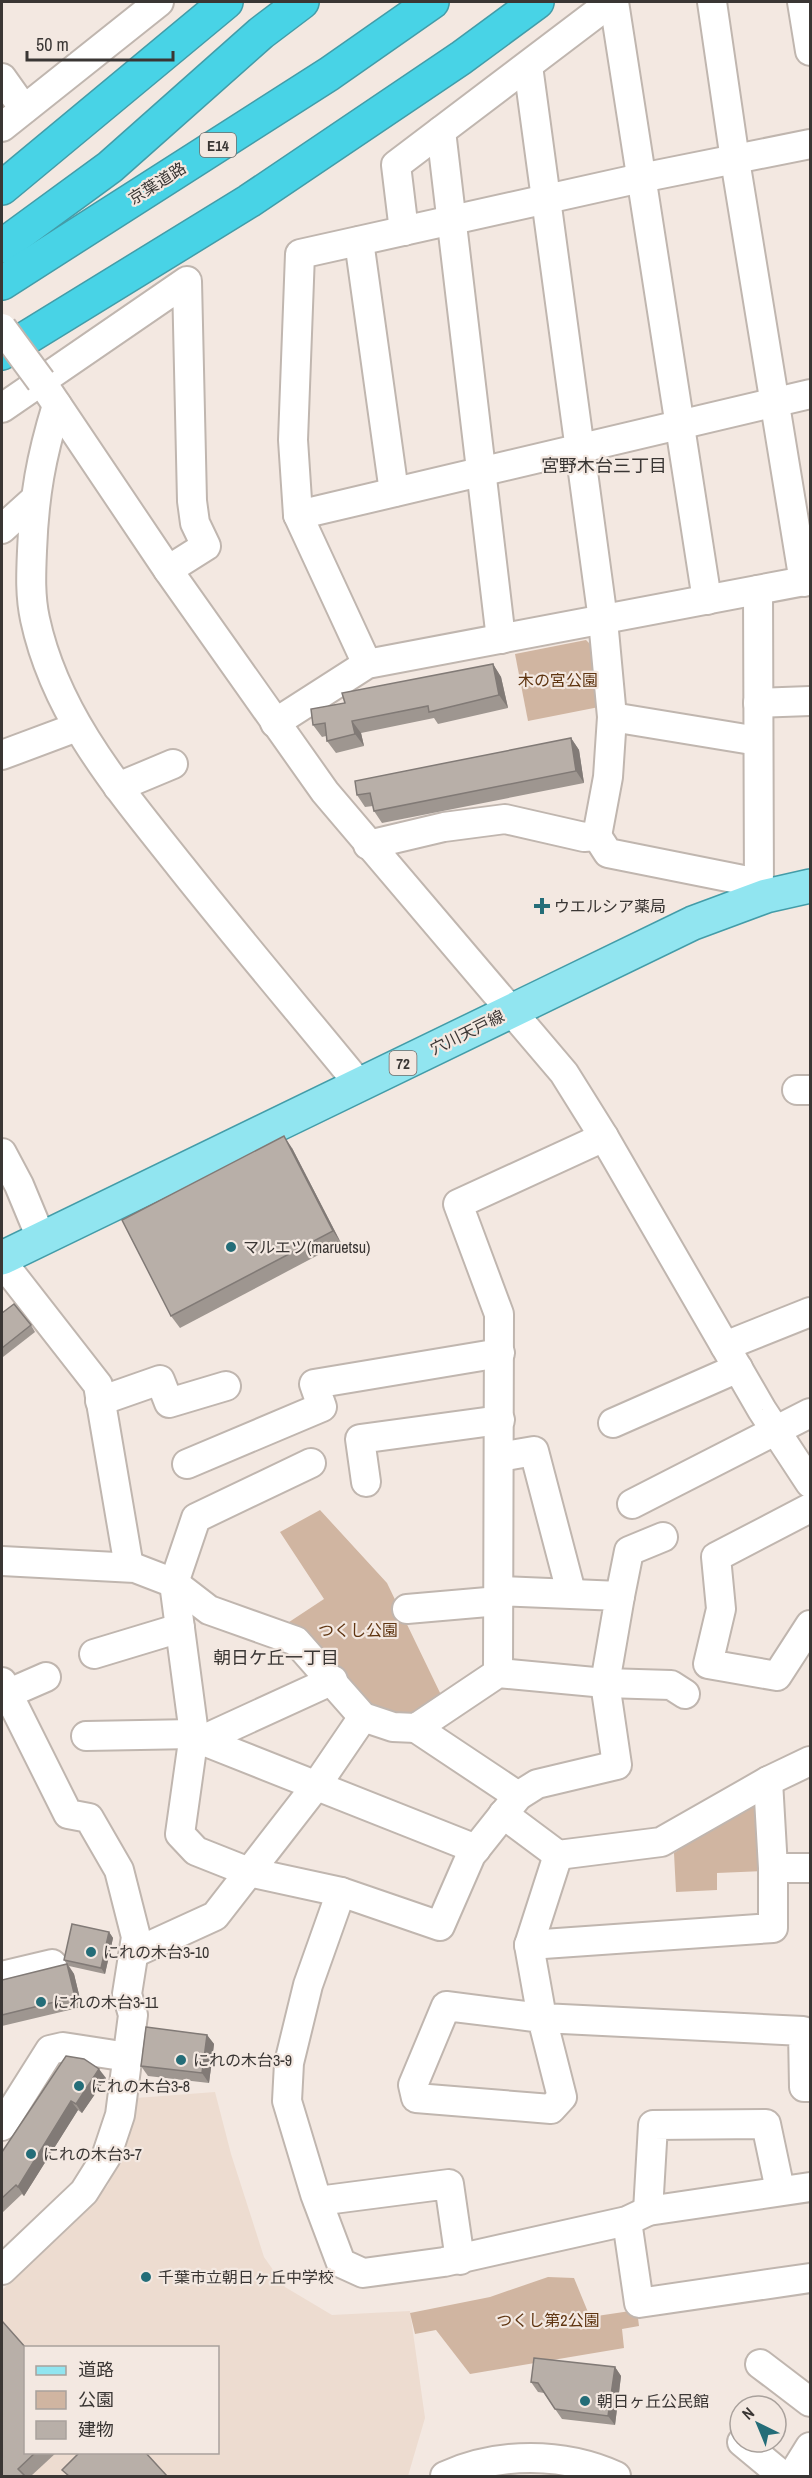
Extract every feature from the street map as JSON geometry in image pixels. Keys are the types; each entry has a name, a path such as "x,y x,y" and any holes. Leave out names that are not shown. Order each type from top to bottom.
{"highway":[{"path":"2,189 226,2"},
{"path":"2,246 110,167 261,33 302,2"},
{"name":"京葉道路","path":"2,283 329,74 432,2"},
{"path":"2,352 249,201 461,58 537,2"}],"main road":[{"name":"穴川天戸線","path":"2,1260 41,1238 758,891 810,888"}],"street":[{"path":"2,127 159,2"},
{"path":"404,231 396,165 612,2 707,600"},
{"path":"275,723 367,664 807,581 774,402 712,2"},
{"path":"802,2 810,51"},
{"path":"528,66 603,620 612,717 608,777 597,836 608,853 758,891 758,590"},
{"path":"2,78 24,109"},
{"path":"441,131 501,639"},
{"path":"367,664 298,515 293,440 300,254 546,198 810,144"},
{"path":"359,240 394,492"},
{"path":"2,408 187,281 192,501 195,523 206,546 168,570"},
{"path":"2,328 41,381 168,570 275,723 368,845 564,1073 604,1137 731,1357 810,1483"},
{"path":"298,515 810,394"},
{"path":"57,405 42,453 34,500 31,592 36,620 54,676 77,727 118,787 359,1084"},
{"path":"2,529 34,500"},
{"path":"758,703 810,701"},
{"path":"612,717 758,741"},
{"path":"2,755 77,727"},
{"path":"118,787 173,764"},
{"path":"368,845 444,827 505,819 584,837 597,836"},
{"path":"498,1673 499,1314 458,1204 604,1137"},
{"path":"2,1153 19,1185 41,1238"},
{"path":"2,1260 98,1385 129,1567"},
{"path":"613,1423 810,1312"},
{"path":"187,1464 322,1407 314,1384 500,1353"},
{"path":"100,1401 160,1380 169,1403 226,1386"},
{"path":"632,1504 810,1413"},
{"path":"366,1482 360,1439 500,1420"},
{"path":"500,1457 534,1451 571,1592"},
{"path":"311,1463 196,1518 174,1583 198,1737 180,1834 196,1851 249,1872 341,1892 440,1926 476,1849 511,1805 537,1784 617,1765 605,1683 629,1551 663,1537"},
{"path":"810,1508 716,1557 721,1609 708,1665 777,1677 810,1625"},
{"path":"2,1561 129,1567 174,1583 209,1610 296,1641 333,1680 363,1717 393,1728 416,1728 498,1673 605,1683 671,1685 685,1695"},
{"path":"407,1609 499,1596 571,1592 620,1596"},
{"path":"94,1654 180,1628"},
{"path":"2,2270 84,2192 106,2157 120,2115 133,2015 127,1994 136,1936 119,1870 88,1818 68,1814 7,1704 46,1677"},
{"path":"198,1737 333,1680"},
{"path":"134,1953 215,1916 316,1786 363,1717"},
{"path":"416,1728 511,1805 558,1855"},
{"path":"86,1736 198,1737 476,1849"},
{"path":"558,1855 662,1842 768,1781 810,1761"},
{"path":"529,1945 773,1928 773,1868 768,1781"},
{"path":"558,1855 529,1945 542,2018 562,2097 551,2109 416,2098 413,2085 446,2006 542,2018 803,2031 804,2087 810,2087"},
{"path":"773,1868 810,1868"},
{"path":"341,1892 308,1985 289,2063 286,2101 318,2201 341,2263 363,2273 460,2260 638,2216 780,2190 810,2187"},
{"path":"2,1976 52,1964"},
{"path":"2,2126 50,2050 63,2047 128,2057"},
{"path":"780,2190 766,2124 653,2125 638,2216 639,2303 810,2278"},
{"path":"318,2201 449,2184 460,2260"},
{"path":"760,2364 810,2402"},
{"path":"792,2476 810,2447"},
{"path":"756,2454 783,2476"},
{"path":"445,2476 486,2463 518,2458 546,2458 577,2463 616,2476"}],"shaded area":[{"name":"千葉市立朝日ヶ丘中学校","path":"215,2092 231,2154 264,2257 285,2287 332,2315 410,2311 425,2418 408,2476 2,2476 2,2290 95,2201 108,2185 129,2139 136,2098"}],"green space":[{"name":"木の宮公園","path":"586,640 592,646 599,707 528,721 515,654"},
{"name":"つくし公園","path":"320,1510 387,1583 443,1699 411,1721 388,1721 277,1630 324,1599 280,1532"},
{"path":"753,1802 760,1802 767,1871 717,1873 717,1890 676,1892 674,1853"},
{"name":"つくし第2公園","path":"548,2277 574,2278 590,2317 637,2310 639,2326 622,2329 624,2348 470,2374 436,2330 415,2334 410,2313 490,2297"}],"building":[{"path":"493,664 499,695 429,712 428,706 352,721 355,734 327,741 325,723 313,725 311,709 345,703 342,693"},
{"path":"571,738 576,771 374,811 370,793 357,795 355,781"},
{"path":"284,1136 333,1231 171,1316 122,1220"},
{"path":"14,1304 31,1325 2,1348 2,1313"},
{"name":"にれの木台3-10","path":"72,1924 109,1932 101,1968 64,1960"},
{"name":"にれの木台3-11","path":"67,1964 75,1997 2,2015 2,1980"},
{"name":"にれの木台3-9","path":"146,2027 207,2035 202,2073 141,2066"},
{"path":"66,2056 84,2059 99,2069 76,2104 71,2101 18,2187 16,2185 2,2198 2,2152"},
{"path":"2,2321 24,2346 24,2454 34,2454 18,2469 25,2476 2,2476"},
{"path":"534,2358 615,2367 608,2416 555,2409 538,2383 531,2382"},
{"path":"78,2454 147,2454 167,2476 69,2476 62,2470"}],"place":[{"name":"ウエルシア薬局","path":"542,906"},
{"name":"マルエツ(maruetsu)","path":"231,1247"},
{"name":"にれの木台3-10","path":"91,1952"},
{"name":"にれの木台3-11","path":"41,2002"},
{"name":"にれの木台3-9","path":"181,2060"},
{"name":"にれの木台3-8","path":"79,2086"},
{"name":"にれの木台3-7","path":"31,2154"},
{"name":"千葉市立朝日ヶ丘中学校","path":"146,2277"},
{"name":"朝日ヶ丘公民館","path":"585,2401"}],"district":[{"name":"宮野木台三丁目","path":"604,465"},
{"name":"朝日ケ丘一丁目","path":"276,1657"}]}
